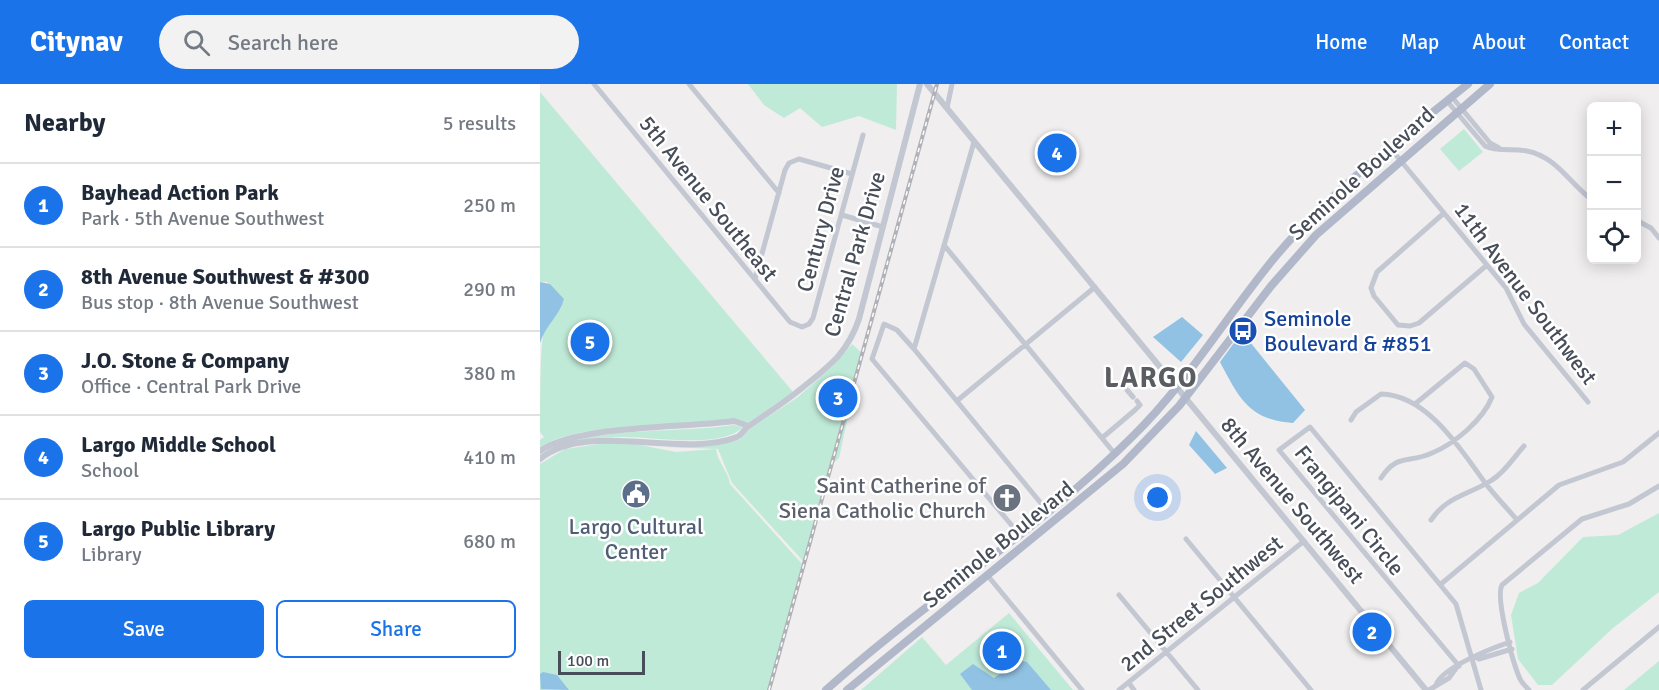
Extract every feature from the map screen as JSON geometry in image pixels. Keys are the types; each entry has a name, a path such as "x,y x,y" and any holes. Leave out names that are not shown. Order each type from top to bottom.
{"main road":[{"name":"Seminole Boulevard","path":"826,690 1115,454 1177,388 1278,255 1330,201 1468,84"},
{"name":"Seminole Boulevard","path":"847,690 1123,464 1186,398 1293,259 1342,210 1490,84"},
{"path":"980,565 988,576"},
{"path":"895,632 903,643"}],"street":[{"name":"5th Avenue Southeast","path":"594,84 790,322 802,327"},
{"path":"689,84 778,193"},
{"name":"Central Park Drive","path":"540,459 554,450 584,443 624,440 679,444 738,436 783,404 846,350 859,319 920,84"},
{"name":"8th Avenue Southwest","path":"927,84 1428,690"},
{"path":"946,108 952,84"},
{"path":"1450,99 1485,146 1528,151 1551,161 1587,195"},
{"name":"Century Drive","path":"802,327 809,324 813,318 863,135"},
{"path":"914,348 974,142"},
{"name":"11th Avenue Southwest","path":"1391,149 1513,297 1524,324 1588,402"},
{"path":"755,279 778,193 789,163 799,159 852,174"},
{"path":"1444,213 1377,272 1371,288 1374,296 1398,325 1410,326 1419,323 1487,265"},
{"path":"842,215 883,227"},
{"path":"1641,222 1646,224 1659,238"},
{"path":"944,245 1115,454"},
{"path":"958,400 1095,287"},
{"path":"1019,534 872,359 884,324 897,330 914,348 1056,521"},
{"path":"1381,478 1394,462 1433,453 1454,440 1479,417 1492,397 1474,369 1466,363 1415,404"},
{"path":"1102,438 1140,405 1126,390"},
{"path":"1351,420 1356,412 1381,394 1401,396 1415,404 1454,440 1486,484 1517,520"},
{"path":"540,451 551,443 564,439 642,428 734,422 749,426"},
{"name":"Frangipani Circle","path":"1442,584 1310,427 1279,450 1458,666"},
{"path":"1481,690 1460,610 1442,584 1565,482 1623,462 1659,433"},
{"path":"1431,520 1444,503 1497,477 1524,446"},
{"path":"1529,690 1520,679 1510,642 1499,598 1502,585 1582,519 1629,504 1659,486"},
{"path":"1186,539 1311,690"},
{"name":"2nd Street Southwest","path":"1119,690 1304,542"},
{"path":"988,576 1082,690"},
{"path":"1119,595 1198,690"},
{"path":"1583,690 1659,627"},
{"path":"1428,690 1436,685 1444,674 1478,653 1510,642"},
{"path":"1474,657 1479,659 1512,649"},
{"path":"1129,683 1134,690"}],"green space":[{"path":"748,84 897,84 896,130 859,116 822,127 800,108 784,118 764,105"},
{"path":"540,92 793,392 749,422 716,421 589,431 554,440 540,447 540,440 544,437 540,432 543,334 564,299 547,282 540,282"},
{"path":"1464,129 1483,152 1459,171 1440,149"},
{"path":"852,344 862,353 839,458 832,464 804,562 732,483 718,449 665,447 739,440 751,428 798,397 834,365"},
{"path":"734,425 743,427 733,434 719,438 685,440 605,438 554,447 595,436 618,433"},
{"path":"606,443 630,443 676,452 716,449 730,484 802,564 768,690 540,690 540,464 565,449"},
{"path":"1659,513 1659,592 1613,628 1552,685 1538,685 1518,659 1511,615 1519,593 1538,583 1583,537 1618,535"},
{"path":"1009,613 1073,690 861,690 922,637 946,665"},
{"path":"1659,661 1659,690 1624,690"}],"water":[{"path":"540,282 550,284 564,299 540,343"},
{"path":"1182,317 1203,335 1181,362 1153,337"},
{"path":"1242,332 1305,410 1293,423 1278,421 1256,412 1247,405 1227,375 1220,362"},
{"path":"1196,431 1227,468 1215,474 1189,445"},
{"path":"1019,660 1027,662 1051,690 972,690 960,674 973,664 994,678"},
{"path":"543,672 557,675 569,690 541,689 540,674"}],"railway":[{"path":"769,690 937,84"}],"place":[{"name":"Largo Middle School","path":"1057,153"},
{"name":"Seminole Boulevard & #851","path":"1243,331"},
{"name":"Largo Public Library","path":"590,342"},
{"name":"J.O. Stone & Company","path":"838,398"},
{"name":"Largo Cultural Center","path":"636,494"},
{"name":"Saint Catherine of Siena Catholic Church","path":"1007,498"},
{"name":"8th Avenue Southwest & #300","path":"1372,632"},
{"name":"Bayhead Action Park","path":"1002,651"}],"district":[{"name":"LARGO","path":"1151,377"}]}
